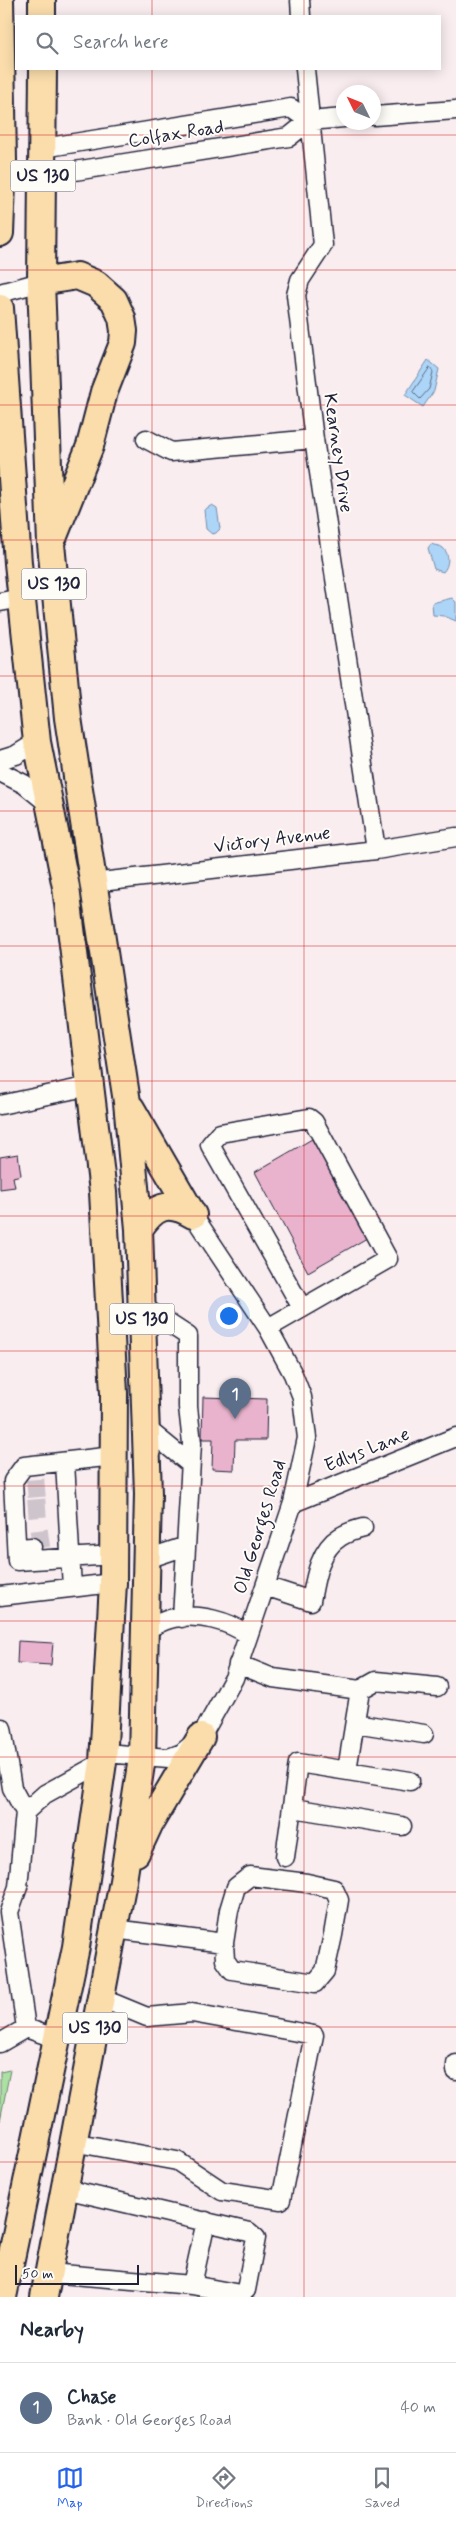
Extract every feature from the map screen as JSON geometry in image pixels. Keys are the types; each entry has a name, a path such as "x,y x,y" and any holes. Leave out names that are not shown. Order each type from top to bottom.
{"highway":[{"name":"US 130","path":"0,0 3,160 0,233"},
{"path":"42,0 42,15"},
{"name":"US 130","path":"43,70 41,282 51,544 68,718 127,1102 139,1229 146,1428 147,1559 142,1758 123,1881 46,2285"},
{"path":"41,282 77,276 96,284 114,300 122,318 124,331 123,343 104,392 90,446 51,544"},
{"name":"US 130","path":"0,308 11,600 66,887 103,1192 114,1393 114,1554 104,1758 76,1947 3,2297"},
{"path":"66,887 92,883"},
{"path":"127,1102 193,1215"},
{"path":"139,1229 149,1215 160,1207 176,1208 193,1215"},
{"path":"123,1881 150,1823 201,1738"}],"street":[{"path":"300,0 301,15"},
{"name":"Kearney Drive","path":"305,70 323,245 300,280 296,295 314,439 376,850"},
{"name":"Colfax Road","path":"43,148 291,108 309,120 289,137 43,176"},
{"path":"381,115 456,110"},
{"path":"309,120 336,118"},
{"path":"0,293 41,282"},
{"path":"146,439 171,452 314,439"},
{"path":"0,760 16,755 37,742"},
{"path":"0,772 24,784 50,805"},
{"name":"Victory Avenue","path":"92,883 376,850 456,838"},
{"path":"0,1105 90,1086"},
{"path":"268,1328 388,1259 314,1122 309,1118 220,1133 210,1145 302,1308"},
{"name":"Old Georges Road","path":"104,1758 176,1756 201,1738 234,1678 294,1503 307,1438 302,1397 293,1374 268,1328 193,1215"},
{"path":"142,1306 188,1336 190,1464 182,1618"},
{"path":"146,1428 190,1464"},
{"name":"Edlys Lane","path":"294,1503 456,1437"},
{"path":"114,1456 24,1466 13,1481 21,1500 24,1544 18,1561 64,1545 114,1554"},
{"path":"65,1462 59,1497 64,1545 72,1588"},
{"path":"265,1586 311,1601 317,1571 330,1546 340,1536 362,1528"},
{"path":"147,1559 186,1546"},
{"path":"0,1596 113,1583"},
{"path":"145,1630 174,1618 210,1619 235,1625 248,1635"},
{"path":"238,1664 273,1678 360,1690 376,1681 438,1687"},
{"path":"347,1770 360,1690"},
{"path":"355,1723 424,1734"},
{"path":"2,1728 12,1788 25,1812 18,1887 5,1910 26,2028"},
{"path":"25,1812 45,1794 104,1758"},
{"path":"285,1857 298,1763 410,1781"},
{"path":"293,1808 402,1826"},
{"path":"250,1876 307,1883 334,1889 339,1900 325,1971 315,1983 232,1970 225,1960 224,1943 229,1910 236,1887 250,1876"},
{"path":"114,1928 224,1943"},
{"path":"72,2142 177,2161 222,2191 281,2200 314,2035 192,2012 147,2017 101,1998"},
{"path":"26,2028 57,2039"},
{"path":"0,2044 26,2028"},
{"path":"456,2064 456,2071"},
{"path":"46,2285 192,2285 240,2294 246,2290 256,2238 249,2232 206,2220 65,2189"},
{"path":"192,2285 206,2220"}],"green space":[{"path":"10,2070 0,2121 0,2072"}],"water":[{"path":"428,360 439,369 434,391 423,407 405,395"},
{"path":"212,505 217,508 220,529 212,534 206,529 204,510"},
{"path":"431,544 442,547 447,553 447,563 443,572 434,569 428,548"},
{"path":"452,598 456,602 456,621 444,616 433,615 432,603"}],"building":[{"path":"312,1139 367,1238 308,1272 255,1172"},
{"path":"18,1154 21,1175 13,1177 15,1187 0,1189 0,1157"},
{"path":"203,1397 267,1399 266,1440 235,1440 234,1470 212,1469 213,1439 202,1439"},
{"path":"18,1641 53,1643 51,1665 17,1663"}],"tunnel":[{"path":"27,1489 50,1487"},
{"path":"28,1509 53,1507"},
{"path":"31,1540 54,1537"}],"place":[{"name":"Chase","path":"235,1419"}]}
